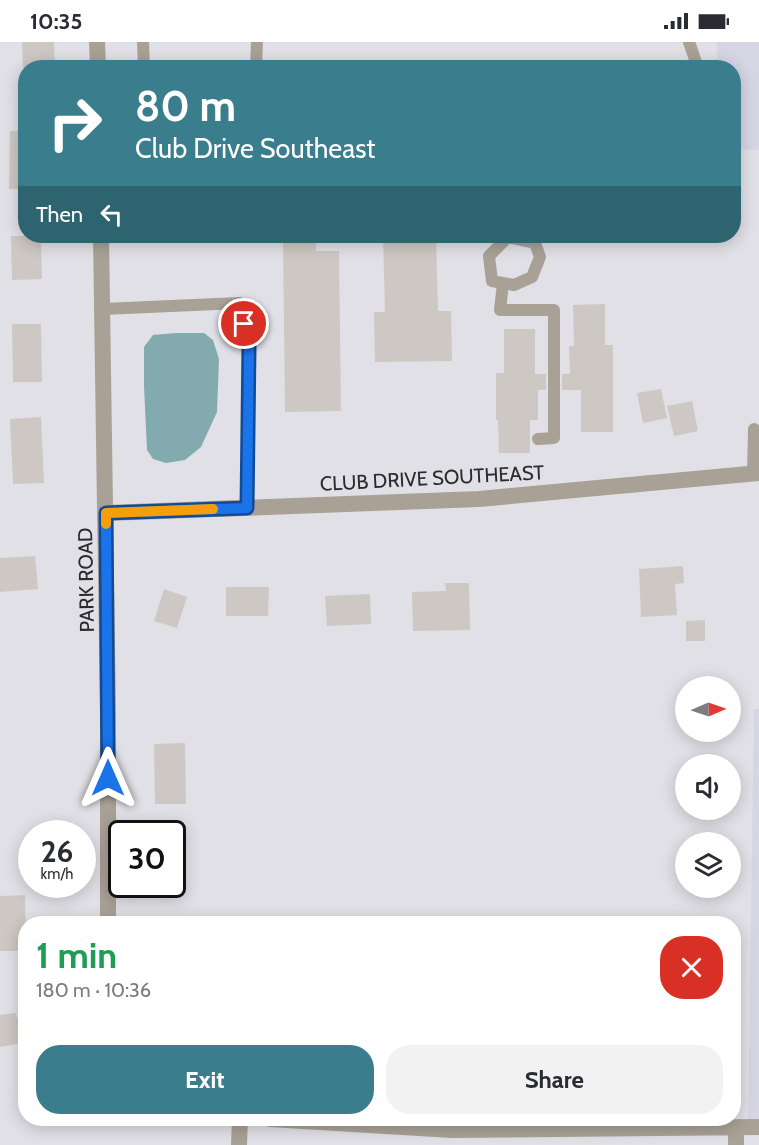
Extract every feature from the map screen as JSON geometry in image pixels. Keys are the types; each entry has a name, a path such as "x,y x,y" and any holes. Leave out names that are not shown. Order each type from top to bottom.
{"street":[{"path":"97,42 98,60"},
{"name":"PARK ROAD","path":"101,243 108,710 108,916"},
{"name":"CLUB DRIVE SOUTHEAST","path":"106,513 479,499 756,473"},
{"path":"239,1145 240,1126"},
{"path":"386,1126 452,1130 736,1136 759,1127"}],"lane":[{"path":"143,42 144,60"},
{"path":"256,60 257,42"},
{"path":"689,42 695,60"},
{"path":"501,243 489,256 492,281 514,285 532,277 540,257 535,243"},
{"path":"504,283 500,310 554,310 554,438 538,439"},
{"path":"103,309 239,303 249,346 247,508"},
{"path":"754,429 756,473"}],"shaded area":[{"path":"717,42 759,42 759,150 741,149 741,60 717,60"},
{"path":"754,709 759,709 759,1130 748,1130"}],"water":[{"path":"204,333 213,340 219,359 217,412 201,447 185,460 166,463 153,459 147,450 144,347 153,335"}],"building":[{"path":"22,42 54,42 55,60 23,60"},
{"path":"10,131 18,131 18,189 9,189"},
{"path":"11,236 18,236 18,243 41,243 42,279 12,280"},
{"path":"283,243 316,243 316,251 339,251 341,411 285,412"},
{"path":"383,243 436,243 438,311 451,311 452,361 375,362 374,312 385,312"},
{"path":"605,304 605,345 613,345 613,432 581,432 581,390 562,390 562,374 570,374 569,346 574,346 573,305"},
{"path":"12,324 41,324 42,382 13,382"},
{"path":"504,329 535,329 535,374 546,374 546,390 538,390 538,420 530,420 530,453 499,453 496,373 504,373"},
{"path":"661,389 667,418 643,423 637,393"},
{"path":"692,401 698,431 674,436 667,406"},
{"path":"41,417 44,483 13,484 10,419"},
{"path":"35,556 38,589 0,592 0,558"},
{"path":"683,566 684,583 675,584 677,615 641,617 639,569"},
{"path":"445,583 469,583 470,630 413,631 412,592 446,591"},
{"path":"226,587 269,587 268,616 226,616"},
{"path":"164,589 187,597 177,628 154,621"},
{"path":"370,594 371,624 327,626 325,596"},
{"path":"705,620 705,641 686,641 686,621"},
{"path":"185,743 186,804 155,804 154,744"},
{"path":"18,895 18,898 25,898 25,916 18,916 18,951 0,951 0,896"},
{"path":"16,1013 18,1044 0,1047 0,1015"}],"slow traffic":[{"path":"106,524 106,513 213,509"}],"route":[{"path":"108,778 106,513 247,508 249,346 244,324"}]}
